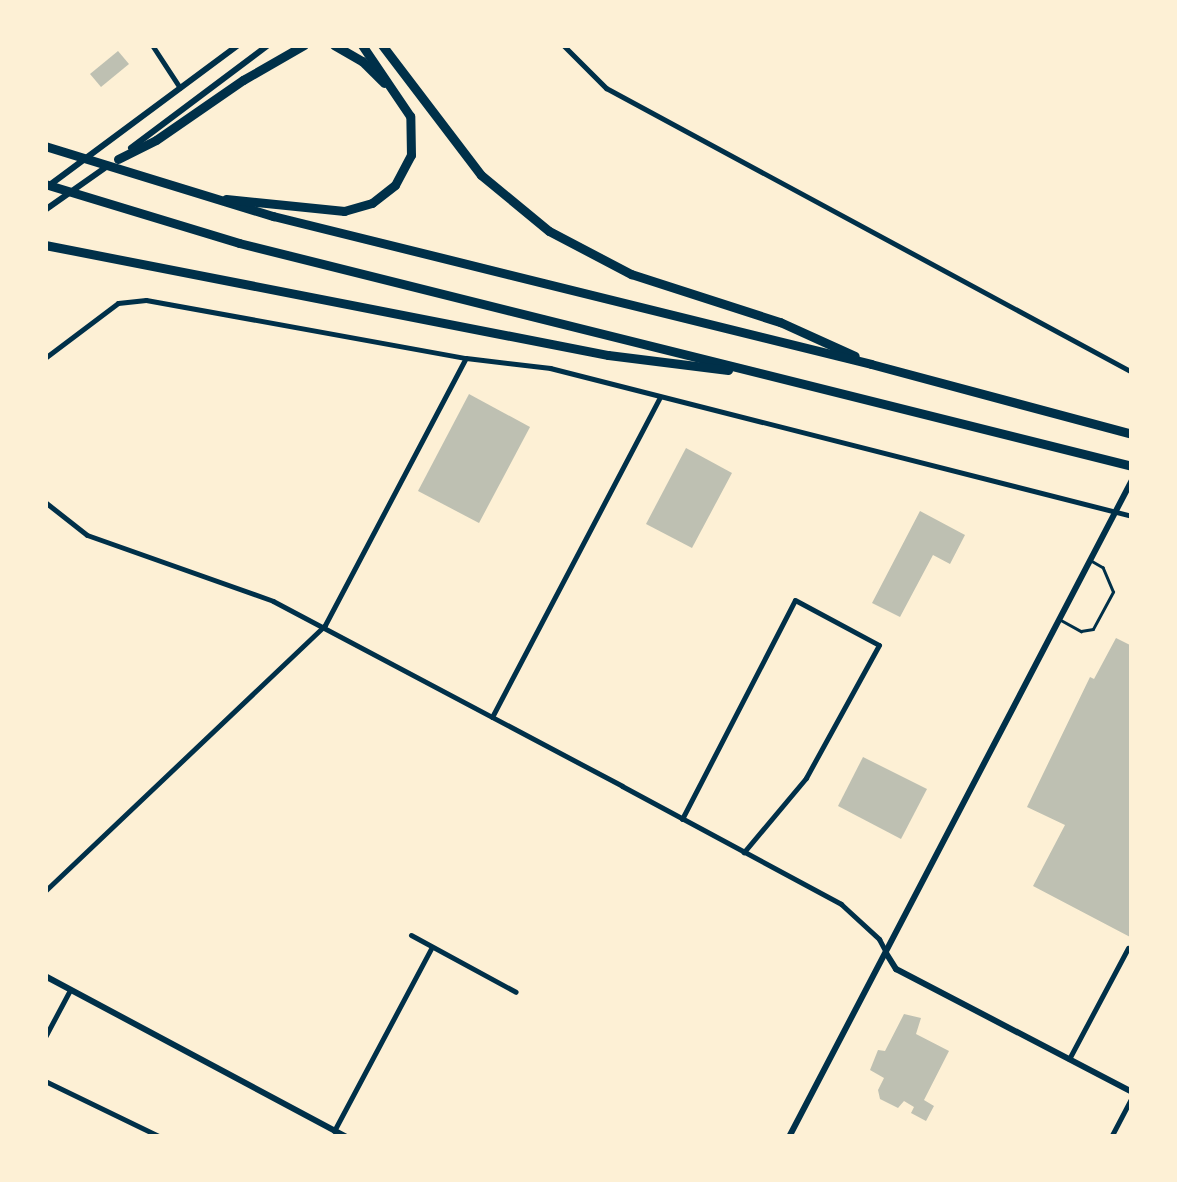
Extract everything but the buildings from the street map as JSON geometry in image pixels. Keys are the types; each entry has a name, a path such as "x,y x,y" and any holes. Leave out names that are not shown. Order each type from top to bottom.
{"highway":[{"path":"118,159 156,140 243,80 304,45"},
{"path":"334,45 362,61 401,98"},
{"path":"188,192 333,210 372,203 395,185 410,155 412,126 401,98 362,45"},
{"path":"382,45 481,175 549,230 632,274 780,322 870,364"},
{"path":"45,146 188,192 1132,434"},
{"path":"45,186 239,243 1132,466"},
{"path":"45,245 637,360 751,371"},
{"path":"45,254 94,254"}],"street":[{"path":"152,45 180,88"},
{"path":"45,186 238,45"},
{"path":"45,210 268,45"},
{"path":"562,45 582,69 606,88 1132,372"},
{"path":"45,358 118,303 136,299 466,358 550,368 1132,516"},
{"path":"45,891 323,627 466,358"},
{"path":"491,718 660,396"},
{"path":"789,1137 1132,480"},
{"path":"45,502 86,536 274,601 849,909 886,952 896,970 1070,1058 1132,1095 1111,1137"},
{"path":"682,818 795,600 879,645 806,778 744,852"},
{"path":"411,935 516,992"},
{"path":"334,1131 432,947"},
{"path":"1070,1058 1128,948"},
{"path":"45,976 346,1137"},
{"path":"45,1037 70,990"},
{"path":"45,1081 161,1137"}],"lane":[{"path":"1060,619 1081,631 1093,628 1112,592 1103,568 1090,561"}]}
